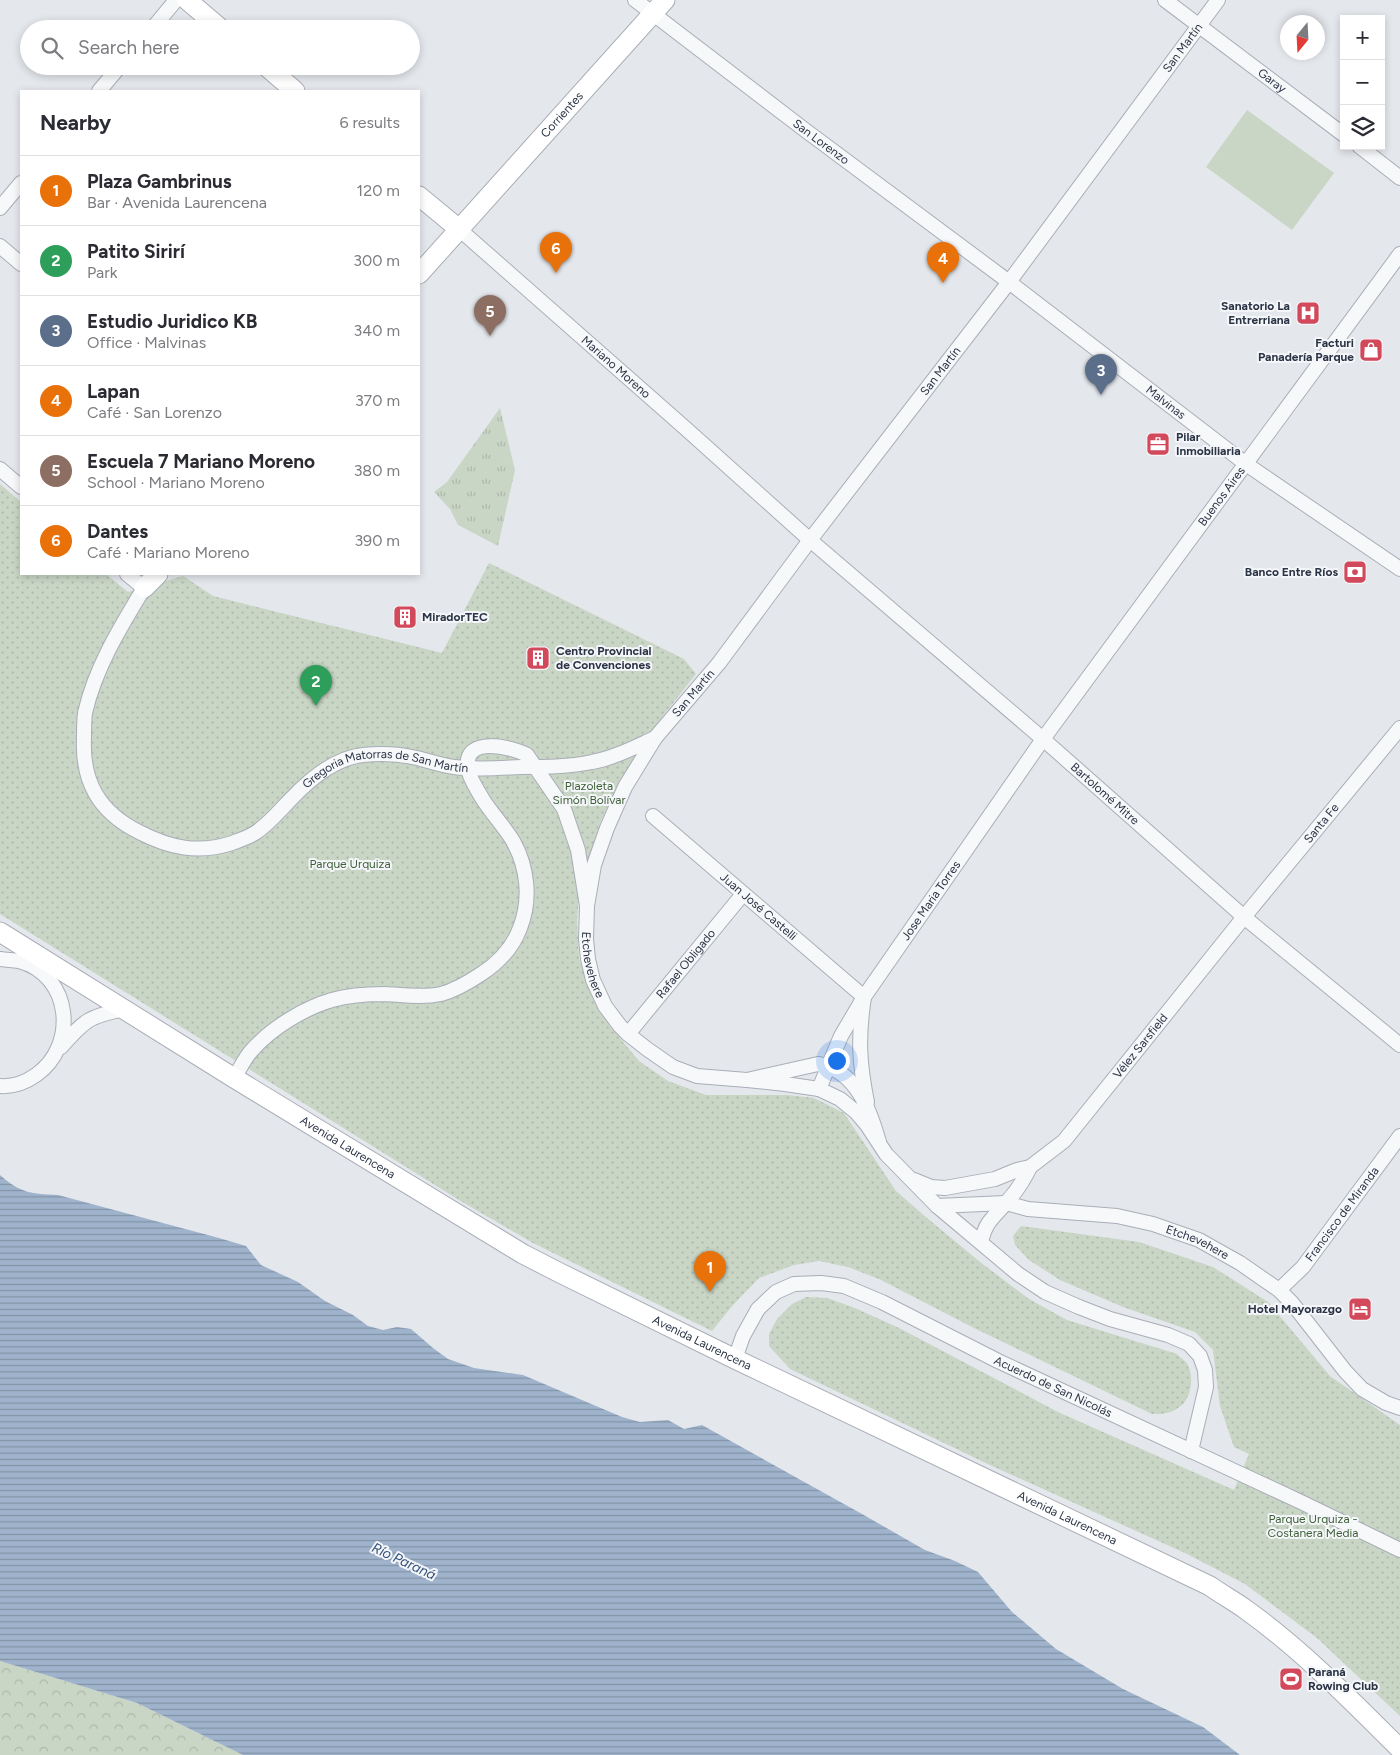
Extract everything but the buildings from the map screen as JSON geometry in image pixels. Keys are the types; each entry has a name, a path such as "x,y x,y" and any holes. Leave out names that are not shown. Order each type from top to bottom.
{"street":[{"path":"159,20 176,0"},
{"path":"187,0 210,20"},
{"name":"San Lorenzo","path":"635,0 659,7 805,130 1009,282"},
{"name":"Garay","path":"1166,0 1340,132"},
{"name":"San Martín","path":"587,906 594,865 607,828 625,787 655,738 719,663 810,540 1009,282 1218,0"},
{"name":"Corrientes","path":"458,229 659,7"},
{"path":"100,90 112,75"},
{"path":"276,75 294,90"},
{"path":"1364,150 1400,178"},
{"path":"0,208 20,184"},
{"name":"Mariano Moreno","path":"420,197 684,427 810,540"},
{"path":"420,273 458,229"},
{"path":"0,246 20,263"},
{"name":"Buenos Aires","path":"1042,739 1400,254"},
{"name":"Malvinas","path":"1009,282 1246,464 1400,569"},
{"path":"0,469 20,486"},
{"name":"Bartolomé Mitre","path":"810,540 1042,739 1244,917 1400,1045"},
{"path":"128,575 144,588"},
{"name":"Gregoria Matorras de San Martín","path":"157,575 144,588 108,650 85,714 83,754 87,773 95,795 107,810 128,827 167,845 194,849 215,847 232,843 254,834 268,823 315,776 337,763 360,755 416,758 454,767 468,768 489,810 513,841 521,860 527,883 526,909 520,930 508,950 488,969 461,987 441,994 418,996 362,994 332,1000 311,1008 266,1037 252,1050 234,1078"},
{"name":"Santa Fe","path":"1244,917 1400,728"},
{"path":"468,768 536,767 592,763 655,738"},
{"name":"Jose Maria Torres","path":"829,1067 841,1036 864,996 1042,739"},
{"name":"Etchevehere","path":"468,768 468,759 474,749 482,746 497,746 518,750 527,755 564,809 582,865 587,906 586,939 593,980 605,1006 628,1034 673,1067 697,1076 819,1089 840,1099 856,1112 886,1154 911,1179"},
{"name":"Juan José Castelli","path":"653,816 864,996"},
{"name":"Rafael Obligado","path":"628,1034 744,894"},
{"name":"Vélez Sarsfield","path":"911,1179 931,1187 945,1188 994,1179 1030,1167 1064,1141 1244,917"},
{"name":"Avenida Laurencena","path":"0,932 234,1078 523,1254 568,1278 735,1359 1210,1586 1276,1632 1309,1661 1400,1749"},
{"path":"0,959 20,962 36,969 50,981 60,997 64,1016 63,1035 56,1053"},
{"path":"864,996 859,1047 862,1077 869,1110"},
{"path":"0,1086 6,1087 27,1081 45,1068 56,1053 86,1021 99,1014 125,1009"},
{"name":"Etchevehere","path":"747,1080 818,1064 829,1067 839,1072 862,1096 869,1110 878,1142"},
{"path":"819,1089 829,1067"},
{"name":"Francisco de Miranda","path":"1279,1290 1303,1266 1400,1136"},
{"name":"Vélez Sarsfield","path":"981,1242 983,1232 991,1218 1024,1180 1030,1167"},
{"path":"911,1179 936,1206 1018,1274 1045,1292 1110,1319 1168,1335 1189,1344 1200,1356 1206,1378 1203,1401 1191,1450"},
{"name":"Etchevehere","path":"936,1206 1006,1203 1028,1209 1117,1216 1153,1224 1199,1240 1240,1263 1279,1290 1292,1303 1362,1388 1386,1403 1400,1408"},
{"name":"Acuerdo de San Nicolás","path":"735,1359 743,1336 758,1309 776,1292 794,1284 821,1283 844,1286 882,1302 998,1361 1095,1404 1144,1430 1191,1450 1400,1550"}],"green space":[{"path":"1247,110 1334,173 1292,230 1206,167"},
{"path":"500,408 515,470 498,546 458,525 450,509 434,492 447,482"},
{"name":"Parque Urquiza","path":"0,484 20,501 20,575 107,575 128,592 183,576 213,596 442,653 489,563 684,659 696,674 662,717 618,784 600,823 579,891 577,921 579,958 591,994 609,1025 639,1061 668,1081 706,1095 787,1095 814,1098 844,1113 896,1191 980,1262 1029,1299 1067,1320 1177,1354 1189,1367 1191,1387 1189,1393 1183,1404 1175,1410 1169,1413 1152,1414 974,1328 879,1279 848,1267 819,1261 794,1265 759,1278 733,1305 712,1331 533,1243 459,1200 0,914"},
{"name":"Parque Urquiza - Costanera Media","path":"1021,1226 1139,1242 1213,1267 1268,1302 1330,1376 1400,1425 1400,1716 1317,1638 1245,1584 1185,1553 992,1466 790,1369 769,1346 769,1334 777,1319 792,1304 806,1297 827,1298 855,1308 899,1328 1058,1412 1234,1490 1249,1454 1234,1447 1220,1406 1213,1350 1195,1332 1123,1307 1060,1280 1029,1260 1015,1245 1013,1236"},
{"path":"0,1661 137,1703 243,1755 0,1755"}],"water":[{"name":"Río Paraná","path":"0,1175 20,1189 41,1194 58,1195 246,1246 261,1265 298,1282 325,1301 353,1315 368,1326 383,1330 397,1327 411,1329 448,1359 474,1368 523,1375 622,1417 640,1422 668,1420 684,1429 702,1425 925,1550 978,1572 1012,1612 1056,1649 1123,1689 1203,1727 1240,1755 243,1755 137,1703 0,1661"}],"place":[{"name":"Dantes","path":"556,273"},
{"name":"Lapan","path":"943,283"},
{"name":"Sanatorio La Entrerriana","path":"1308,313"},
{"name":"Escuela 7 Mariano Moreno","path":"490,336"},
{"name":"Facturi Panadería Parque","path":"1371,350"},
{"name":"Estudio Juridico KB","path":"1101,395"},
{"name":"Pilar Inmobiliaria","path":"1158,444"},
{"name":"Banco Entre Ríos","path":"1355,572"},
{"name":"MiradorTEC","path":"405,617"},
{"name":"Centro Provincial de Convenciones","path":"538,658"},
{"name":"Patito Sirirí","path":"316,706"},
{"name":"Plaza Gambrinus","path":"710,1292"},
{"name":"Hotel Mayorazgo","path":"1360,1309"},
{"name":"Paraná Rowing Club","path":"1291,1679"}],"park label":[{"name":"Plazoleta Simón Bolívar","path":"589,793"}]}
